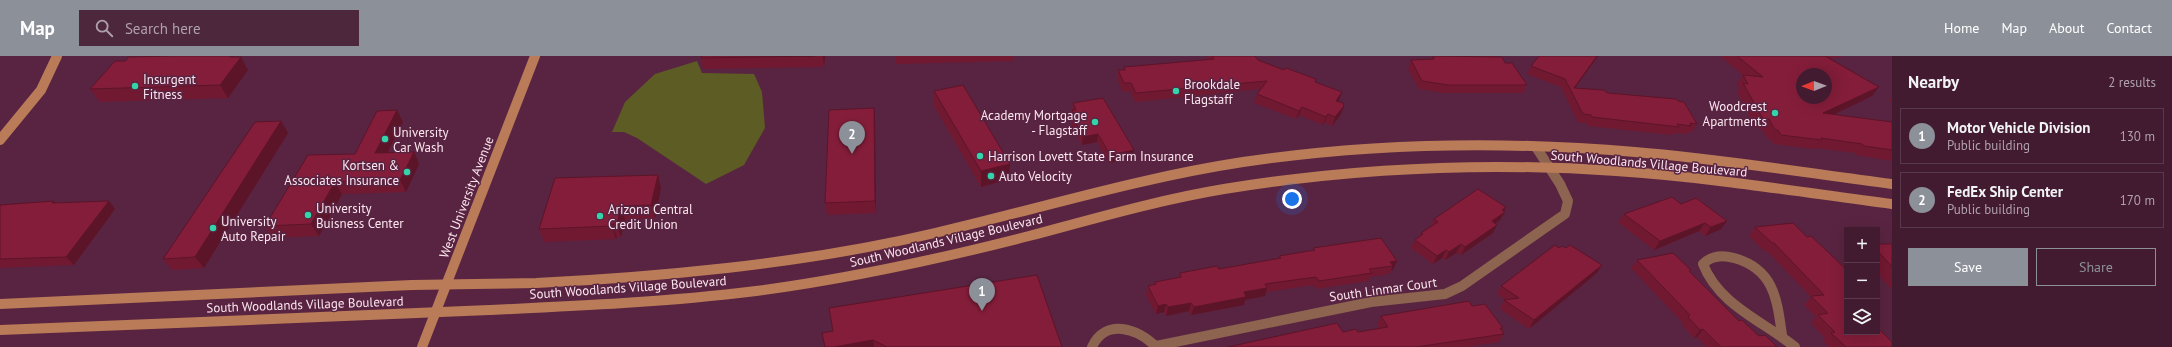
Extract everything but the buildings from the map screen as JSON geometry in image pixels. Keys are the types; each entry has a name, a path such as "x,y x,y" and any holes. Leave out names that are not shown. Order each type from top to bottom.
{"street":[{"path":"0,140 28,108 46,82 57,56"},
{"name":"West University Avenue","path":"422,347 535,56"},
{"name":"South Woodlands Village Boulevard","path":"0,304 588,280 789,260 909,239 1192,170 1327,152 1413,147 1536,147 1598,150 1662,155 1892,184"},
{"name":"South Linmar Court","path":"1092,347 1097,337 1104,332 1124,329 1144,336 1156,347 1371,302 1445,294 1457,288 1565,214 1568,201 1560,184 1536,147"},
{"name":"South Woodlands Village Boulevard","path":"0,330 436,313 651,301 790,286 894,268 1159,202 1276,181 1334,174 1464,167 1549,168 1673,176 1892,204"},
{"path":"1782,335 1770,282 1764,272 1755,266 1734,258 1716,256 1708,258 1703,264 1705,272 1726,297 1743,312 1782,335 1795,347"}],"shaded area":[{"path":"697,61 702,73 754,74 762,92 765,128 744,165 706,184 637,138 624,132 612,132 625,102 655,74"}],"place":[{"name":"Insurgent Fitness","path":"135,86"},
{"name":"Brookdale Flagstaff","path":"1176,91"},
{"name":"Woodcrest Apartments","path":"1775,113"},
{"name":"Academy Mortgage - Flagstaff","path":"1095,122"},
{"name":"University Car Wash","path":"385,139"},
{"name":"FedEx Ship Center","path":"852,154"},
{"name":"Harrison Lovett State Farm Insurance","path":"980,156"},
{"name":"Kortsen & Associates Insurance","path":"407,172"},
{"name":"Auto Velocity","path":"991,176"},
{"name":"University Buisness Center","path":"308,215"},
{"name":"Arizona Central Credit Union","path":"600,216"},
{"name":"University Auto Repair","path":"213,228"},
{"name":"Motor Vehicle Division","path":"982,311"}]}
